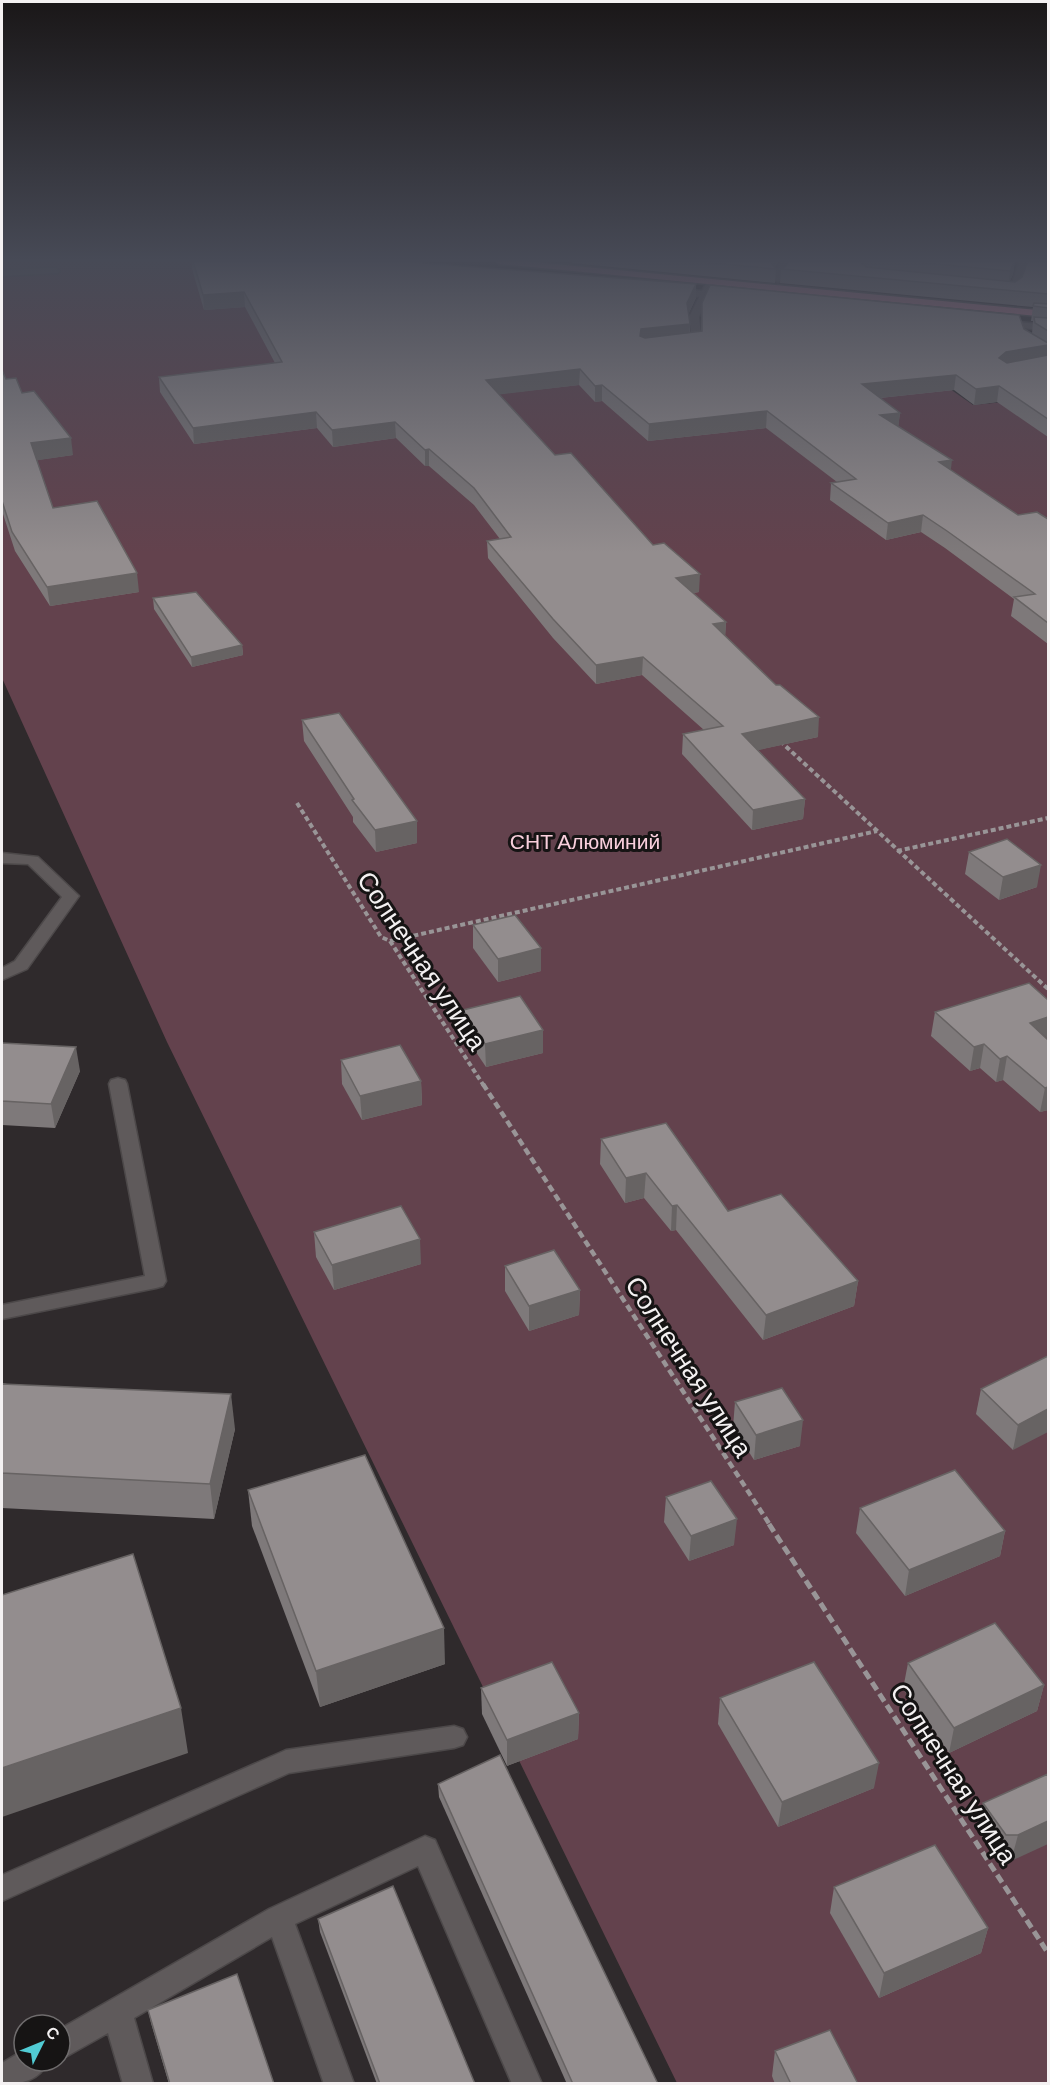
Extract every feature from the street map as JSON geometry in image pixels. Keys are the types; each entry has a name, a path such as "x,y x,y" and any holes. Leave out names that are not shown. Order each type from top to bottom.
{"lane":[{"path":"2,858 32,860 72,896 21,965 2,975"},
{"path":"2,1312 156,1281 118,1084"},
{"path":"2,1888 286,1762 454,1737"},
{"path":"72,2038 279,1918 425,1849 527,2084"},
{"path":"279,1918 339,2084"},
{"path":"117,2012 138,2084"}],"path":[{"path":"780,741 1048,989"},
{"name":"Солнечная улица","path":"297,803 381,937 390,941 1048,1953"},
{"path":"897,851 1048,818"},
{"path":"390,941 877,831"}],"green space":[{"name":"СНТ Алюминий","path":"2,358 359,358 386,391 695,358 906,358 973,405 1048,398 1048,2083 677,2083 167,1042 2,678"}],"building":[{"path":"280,358 999,358 1007,363 1031,358 1048,358 1048,419 999,386 976,389 956,375 862,384 900,413 880,415 952,460 939,462 1018,515 1037,512 1048,519 1048,623 1014,597 1035,594 923,515 888,523 831,483 856,479 767,411 649,424 602,385 595,386 580,369 486,380 555,455 571,453 653,545 664,543 700,574 676,578 726,622 713,624 776,685 780,685 819,717 742,734 805,799 753,810 683,734 723,726 643,657 596,665 553,619 487,541 511,537 474,488 429,449 425,450 395,422 332,430 316,412 193,428 159,377 282,362"},
{"path":"2,370 6,379 16,378 22,393 34,391 71,438 31,443 53,508 97,501 137,573 47,587 12,532 2,501"},
{"path":"196,592 242,645 191,657 153,598"},
{"path":"339,713 417,821 375,830 352,800 354,799 302,720"},
{"path":"1007,839 1041,865 1003,877 969,852"},
{"path":"515,915 541,948 498,959 473,925"},
{"path":"1029,983 1048,1000 1048,1017 1030,1023 1048,1040 1048,1087 1045,1088 1007,1056 1000,1059 984,1044 974,1047 935,1012"},
{"path":"520,996 543,1030 485,1044 463,1010"},
{"path":"2,1043 76,1047 51,1104 2,1101"},
{"path":"400,1045 421,1081 360,1096 341,1060"},
{"path":"666,1123 728,1211 781,1194 858,1281 766,1315 677,1205 672,1206 646,1173 626,1178 601,1139"},
{"path":"401,1206 420,1239 332,1265 314,1232"},
{"path":"554,1250 580,1290 529,1306 505,1266"},
{"path":"1048,1356 1048,1409 1018,1425 981,1389"},
{"path":"2,1384 231,1394 210,1484 2,1473"},
{"path":"782,1388 803,1420 756,1435 735,1402"},
{"path":"365,1455 444,1628 316,1671 248,1490"},
{"path":"955,1470 1005,1531 909,1570 860,1508"},
{"path":"711,1481 737,1519 691,1536 666,1497"},
{"path":"133,1554 181,1708 2,1768 2,1595"},
{"path":"995,1623 1044,1685 954,1728 908,1663"},
{"path":"552,1662 579,1713 507,1740 481,1688"},
{"path":"814,1662 879,1763 782,1802 720,1698"},
{"path":"500,1755 658,2084 573,2084 438,1784"},
{"path":"1048,1774 1048,1821 1018,1835 1006,1835 983,1803"},
{"path":"935,1845 988,1928 884,1973 834,1887"},
{"path":"393,1886 475,2084 380,2084 318,1919"},
{"path":"237,1974 274,2084 170,2084 148,2010"},
{"path":"830,2030 858,2084 791,2084 775,2051"}]}
